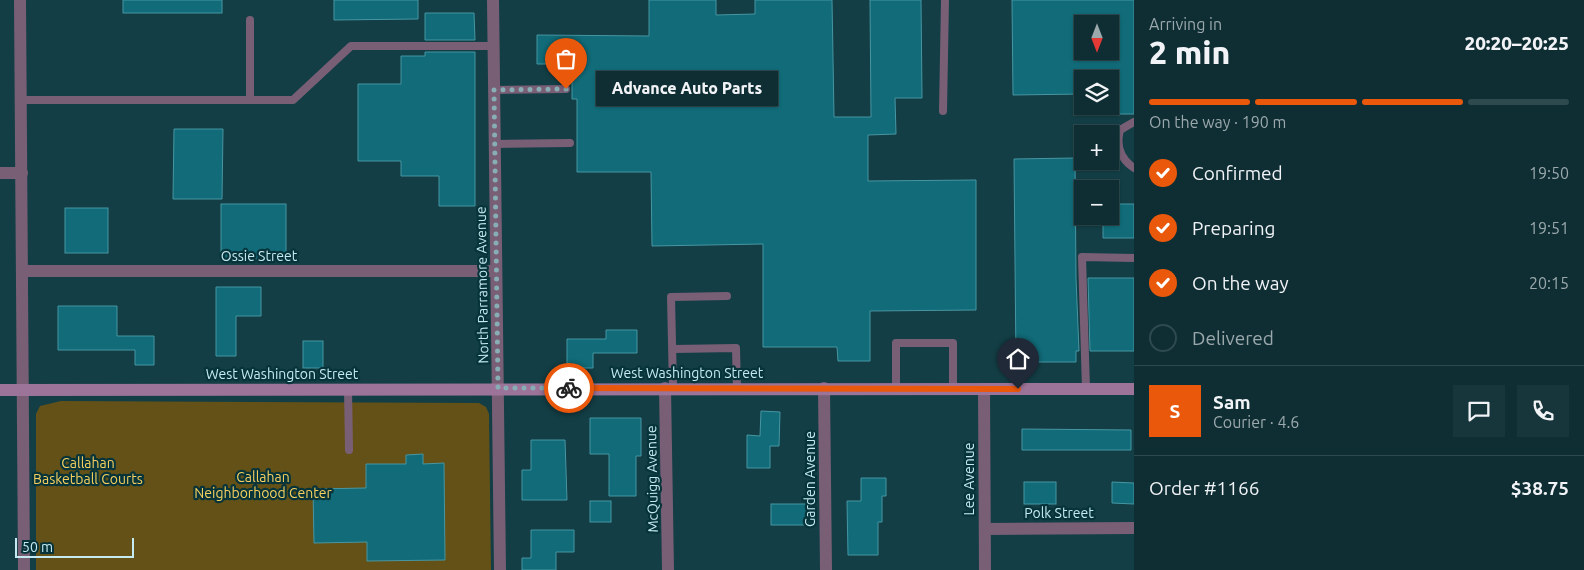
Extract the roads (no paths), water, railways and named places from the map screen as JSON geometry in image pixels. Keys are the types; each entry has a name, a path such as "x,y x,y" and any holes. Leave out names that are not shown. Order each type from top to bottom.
{"main road":[{"name":"West Washington Street","path":"0,390 1134,388"}],"street":[{"path":"20,0 24,570"},
{"name":"North Parramore Avenue","path":"493,0 500,570"},
{"path":"0,173 22,173"},
{"name":"Ossie Street","path":"23,271 496,271"},
{"name":"McQuigg Avenue","path":"668,570 669,388"},
{"name":"Garden Avenue","path":"824,388 826,570"},
{"name":"Lee Avenue","path":"984,389 985,570"},
{"name":"Polk Street","path":"984,528 1134,528"}],"lane":[{"path":"943,111 945,0"},
{"path":"250,20 250,100"},
{"path":"21,100 292,100 351,46 493,46"},
{"path":"494,90 566,89"},
{"path":"1134,122 1120,130 1118,139 1123,158 1134,168"},
{"path":"495,144 570,144"},
{"path":"1086,389 1082,257 1134,258"},
{"path":"669,388 673,349 671,297 727,296"},
{"path":"896,388 896,343 953,343 953,389"},
{"path":"673,349 736,348 737,388"},
{"path":"348,389 349,450"}],"place":[{"name":"Advance Auto Parts","path":"566,89"}],"park label":[{"name":"Callahan Basketball Courts","path":"88,472"},
{"name":"Callahan Neighborhood Center","path":"263,486"}]}
